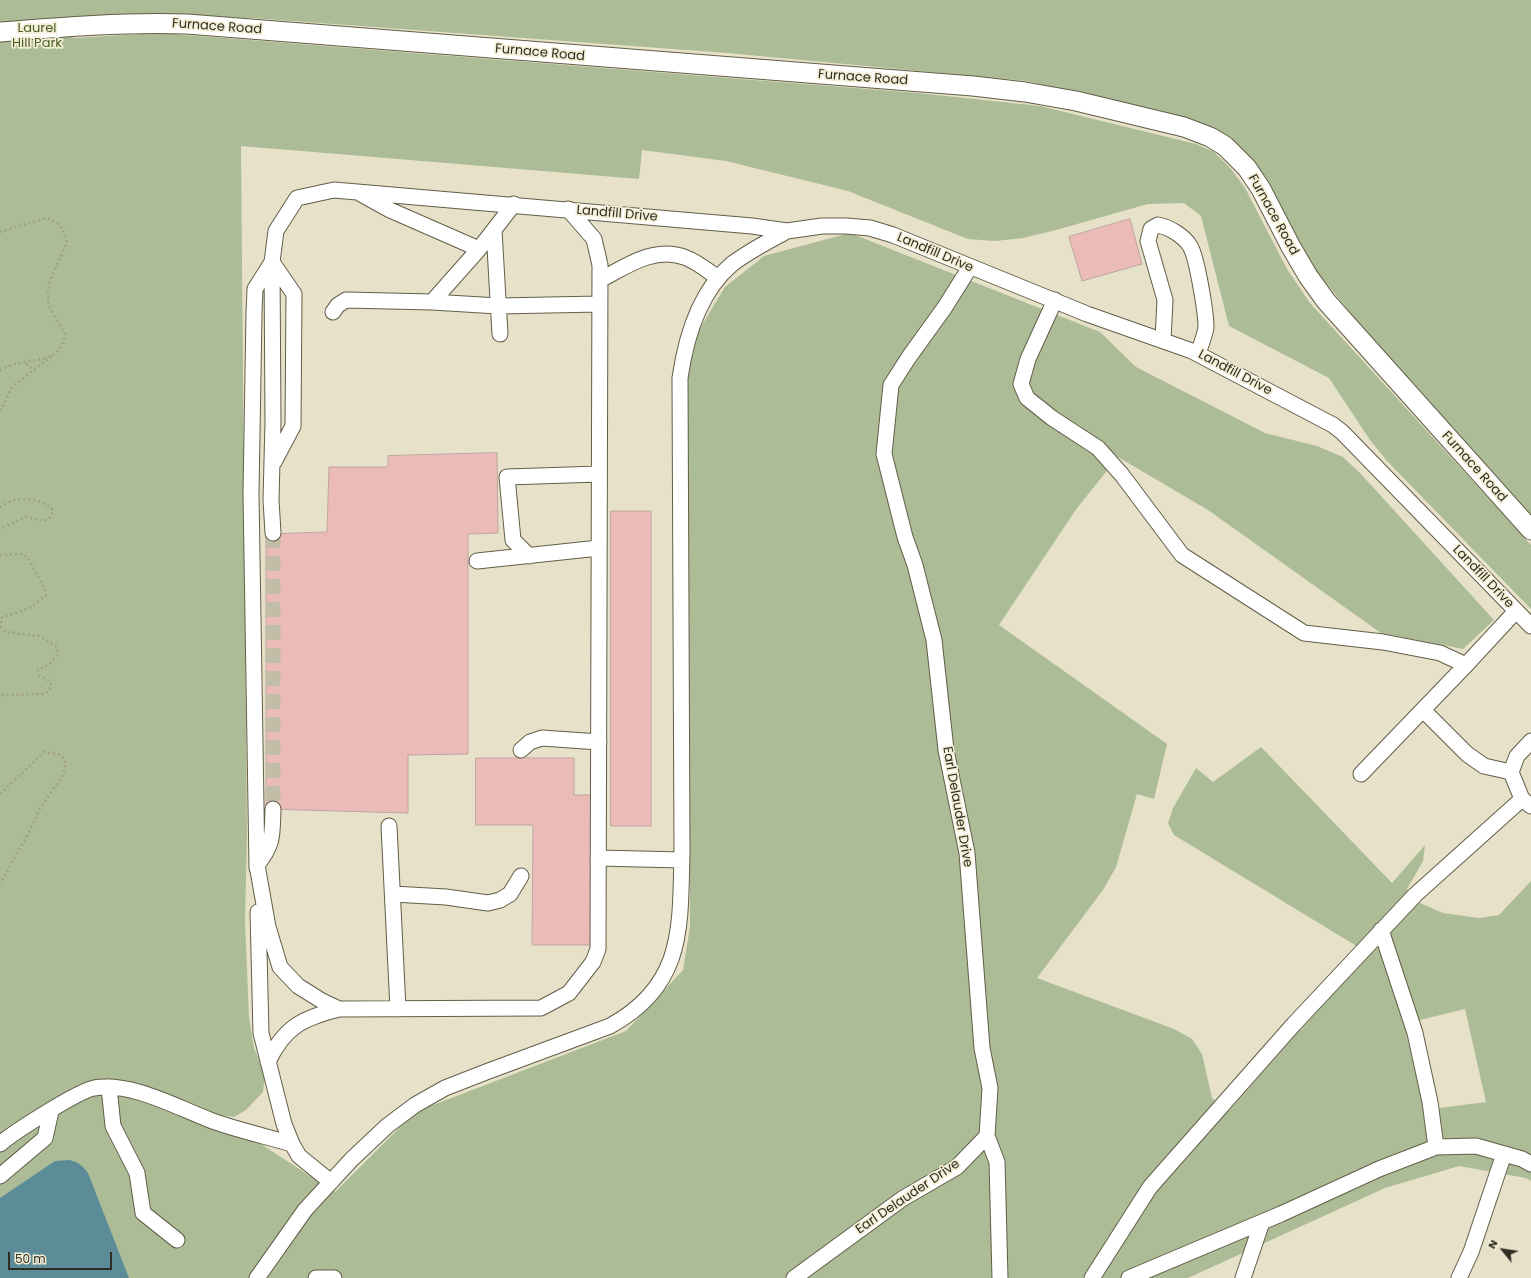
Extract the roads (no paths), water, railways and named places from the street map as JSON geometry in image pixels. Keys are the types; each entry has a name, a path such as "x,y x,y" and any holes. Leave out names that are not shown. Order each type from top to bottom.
{"main road":[{"name":"Furnace Road","path":"0,32 82,25 151,23 187,24 973,86 1024,92 1076,101 1196,131 1225,146 1247,168 1261,189 1308,276 1326,301 1531,530"}],"street":[{"name":"Landfill Drive","path":"273,533 271,500 273,422 272,262 276,231 297,198 334,190 356,191 752,226 787,231 822,226 846,226 870,228 893,235 970,267 1132,330 1198,353 1333,425 1342,432 1531,626"},
{"path":"356,191 390,210 479,249"},
{"path":"432,302 479,249 514,204"},
{"path":"268,1062 276,1044 289,1031 312,1016 338,1009 541,1008 569,993 593,962 598,949 600,265 594,239 568,209"},
{"path":"1162,340 1165,300 1148,241 1151,230 1158,225 1166,227 1179,235 1191,246 1202,290 1206,328 1198,353"},
{"path":"494,230 500,334"},
{"path":"257,1278 305,1210 387,1126 415,1105 445,1088 610,1026 621,1020 644,1002 665,974 676,948 680,925 682,860 680,378 688,337 697,312 718,278 739,260 787,231"},
{"path":"600,280 641,259 662,254 684,257 696,262 718,278"},
{"path":"272,467 292,426 294,294 272,262 255,290 254,313 252,494 261,1033 284,1124 292,1144 299,1156 331,1182"},
{"name":"Earl Delauder Drive","path":"794,1278 902,1199 957,1167 987,1136 990,1088 982,1048 967,853 946,750 934,640 884,454 892,385 909,357 945,307 970,267"},
{"path":"333,312 338,305 346,300 432,302 498,306 600,304"},
{"path":"1055,300 1028,359 1021,384 1027,398 1052,418 1098,448 1122,475 1182,555 1304,633 1383,642 1440,653 1466,666"},
{"path":"529,556 513,540 507,477 599,474"},
{"path":"477,561 599,548"},
{"path":"1361,774 1466,666 1516,611"},
{"path":"1423,710 1467,754 1484,766 1511,772"},
{"path":"520,750 530,742 542,738 599,742"},
{"path":"1092,1278 1150,1186 1294,1024 1415,894 1527,803 1511,772 1517,756 1531,741"},
{"path":"273,809 272,841 267,852 257,864 268,927 280,967 298,986 338,1009"},
{"path":"390,826 398,1009"},
{"path":"598,858 682,860"},
{"path":"392,894 446,897 488,903 500,900 510,894 521,876"},
{"path":"1381,930 1415,1032 1430,1102 1436,1147"},
{"path":"0,1144 69,1100 93,1088 108,1087 132,1090 212,1120 292,1144"},
{"path":"108,1087 113,1126 137,1173 143,1212 177,1240"},
{"path":"0,1176 45,1138 51,1111"},
{"path":"987,1136 997,1162 1000,1278"},
{"path":"1129,1278 1262,1222 1379,1169 1436,1147 1476,1146 1531,1164"},
{"path":"1459,1278 1471,1252 1504,1154"},
{"path":"1243,1278 1262,1222"},
{"path":"316,1278 334,1278"}],"water":[{"path":"70,1160 76,1162 88,1173 129,1278 0,1278 0,1198 55,1161"}],"tunnel":[{"path":"273,533 273,809"}],"park label":[{"name":"Laurel Hill Park","path":"37,36"}]}
